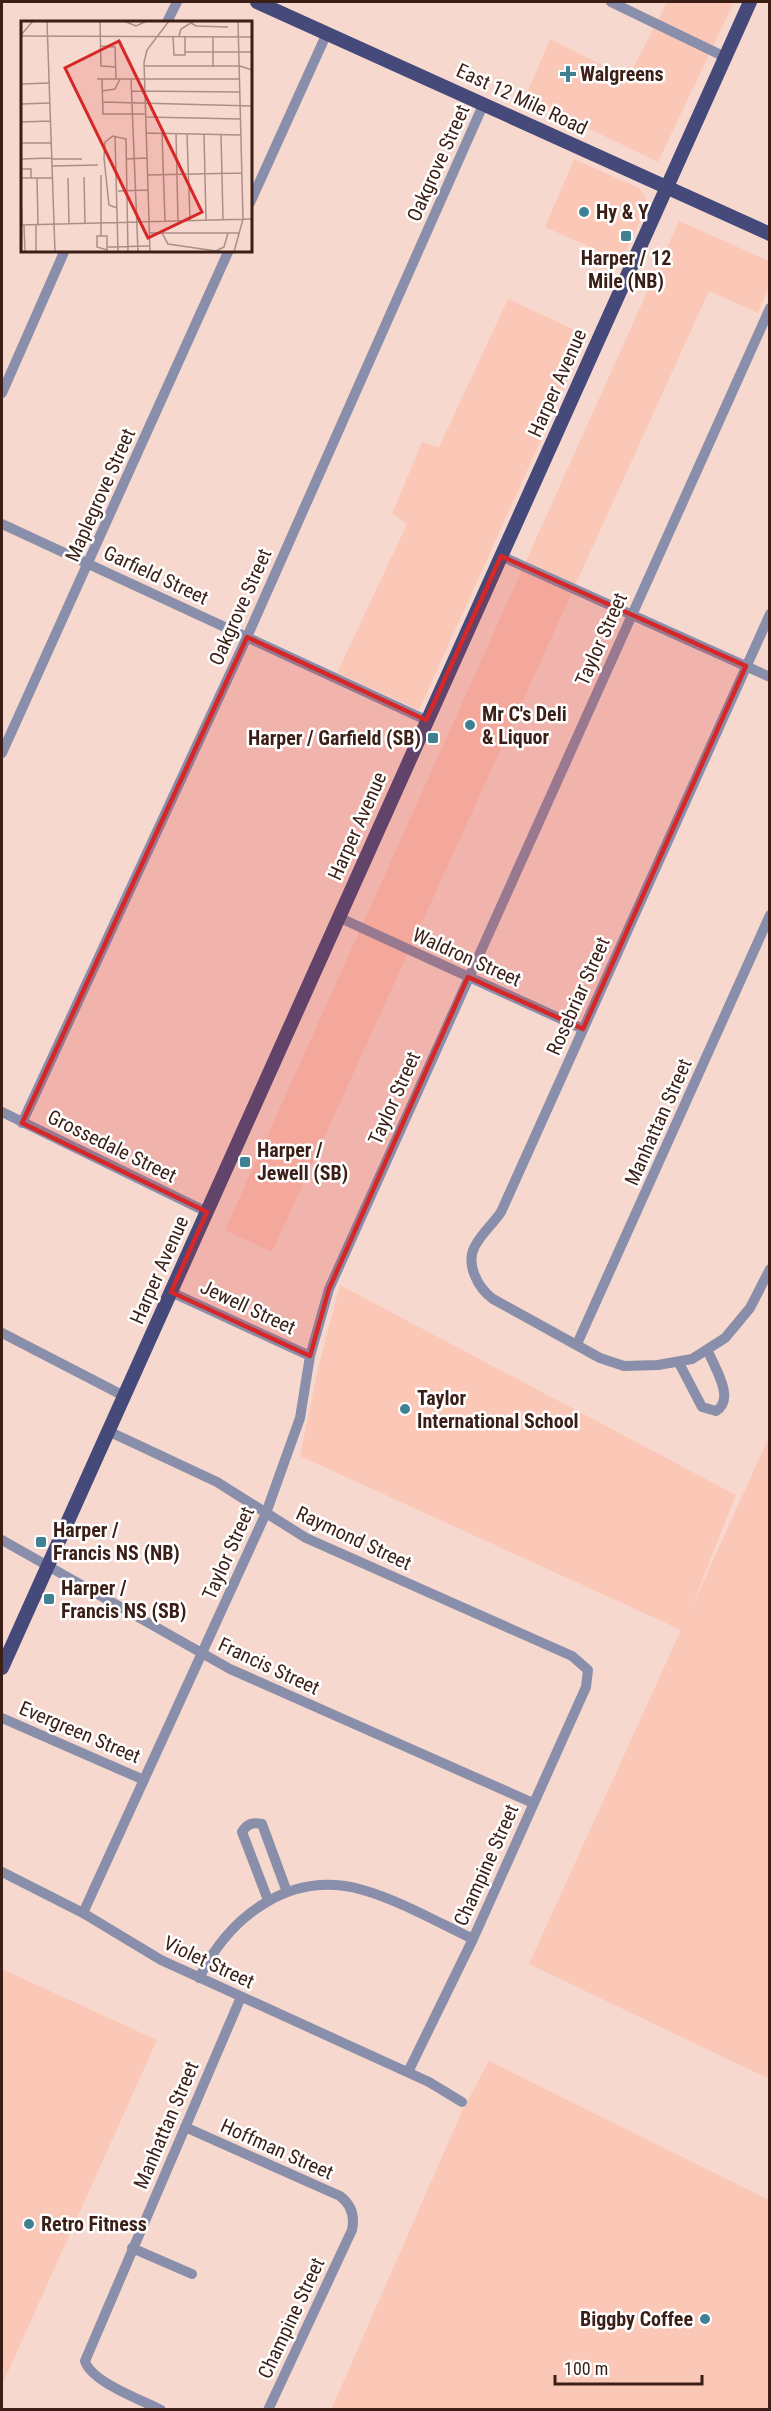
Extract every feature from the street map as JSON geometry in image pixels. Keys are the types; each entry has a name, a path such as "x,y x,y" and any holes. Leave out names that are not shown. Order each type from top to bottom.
{"main road":[{"name":"East 12 Mile Road","path":"257,2 770,234"},
{"name":"Harper Avenue","path":"2,1668 750,2"}],"street":[{"path":"168,21 177,2"},
{"path":"611,2 725,57"},
{"path":"252,199 327,33"},
{"name":"Oakgrove Street","path":"22,1123 247,637 484,103"},
{"path":"2,393 64,252"},
{"name":"Maplegrove Street","path":"2,753 228,252"},
{"name":"Taylor Street","path":"82,1913 266,1514 300,1418 310,1356 329,1289 770,308"},
{"name":"Garfield Street","path":"2,524 426,720"},
{"path":"501,556 770,677"},
{"name":"Rosebriar Street","path":"577,1344 485,1293 476,1280 472,1260 475,1246 501,1212 770,614"},
{"name":"Manhattan Street","path":"577,1344 770,915"},
{"name":"Waldron Street","path":"338,917 583,1029"},
{"name":"Grossedale Street","path":"2,1112 207,1212"},
{"path":"577,1344 600,1358 624,1366 679,1363 708,1351 725,1338 750,1308 770,1269"},
{"name":"Jewell Street","path":"171,1292 310,1356"},
{"path":"2,1333 124,1396"},
{"path":"679,1363 698,1402 707,1410 716,1411 723,1405 725,1396 708,1351"},
{"name":"Raymond Street","path":"108,1431 217,1482 306,1538 572,1656 588,1670"},
{"name":"Francis Street","path":"2,1540 164,1629 201,1654 533,1803"},
{"name":"Champine Street","path":"408,2072 473,1939 586,1687 588,1670"},
{"name":"Evergreen Street","path":"2,1718 144,1780"},
{"path":"268,1900 242,1832 246,1826 254,1822 262,1824 287,1892"},
{"name":"Violet Street","path":"2,1872 82,1913 131,1944 199,1978 408,2072 462,2102"},
{"path":"199,1978 226,1935 241,1919 268,1900 287,1892 318,1887 362,1890 390,1900 473,1939"},
{"name":"Manhattan Street","path":"161,2409 99,2378 87,2368 87,2353 241,1997"},
{"name":"Hoffman Street","path":"185,2127 340,2196 351,2208"},
{"name":"Champine Street","path":"268,2409 352,2229 351,2208"},
{"path":"132,2248 192,2274"}],"highlighted area":[{"path":"501,556 746,666 583,1029 468,977 329,1289 310,1356 171,1292 207,1212 22,1123 247,637 426,720"}],"shaded area":[{"path":"667,2 734,2 658,162 525,98 550,39 628,78"},
{"path":"574,159 639,188 646,197 645,211 621,261 545,227"},
{"path":"679,221 769,261 769,286 758,313 709,291 272,1252 225,1230"},
{"path":"508,299 588,336 419,710 337,673 407,524 392,514 422,442 439,447"},
{"path":"340,1285 736,1495 690,1611 769,1437 769,2079 529,1964 681,1630 300,1456 318,1368"},
{"path":"2,1969 157,2040 2,2385"},
{"path":"489,2061 769,2200 769,2409 331,2410 462,2111"}],"place":[{"name":"Walgreens","path":"568,74"},
{"name":"Hy & Y","path":"584,212"},
{"name":"Harper / 12 Mile (NB)","path":"626,236"},
{"name":"Mr C's Deli & Liquor","path":"470,725"},
{"name":"Harper / Garfield (SB)","path":"433,738"},
{"name":"Harper / Jewell (SB)","path":"245,1162"},
{"name":"Taylor International School","path":"405,1409"},
{"name":"Harper / Francis NS (NB)","path":"41,1542"},
{"name":"Harper / Francis NS (SB)","path":"49,1599"},
{"name":"Retro Fitness","path":"29,2224"},
{"name":"Biggby Coffee","path":"705,2319"}]}
